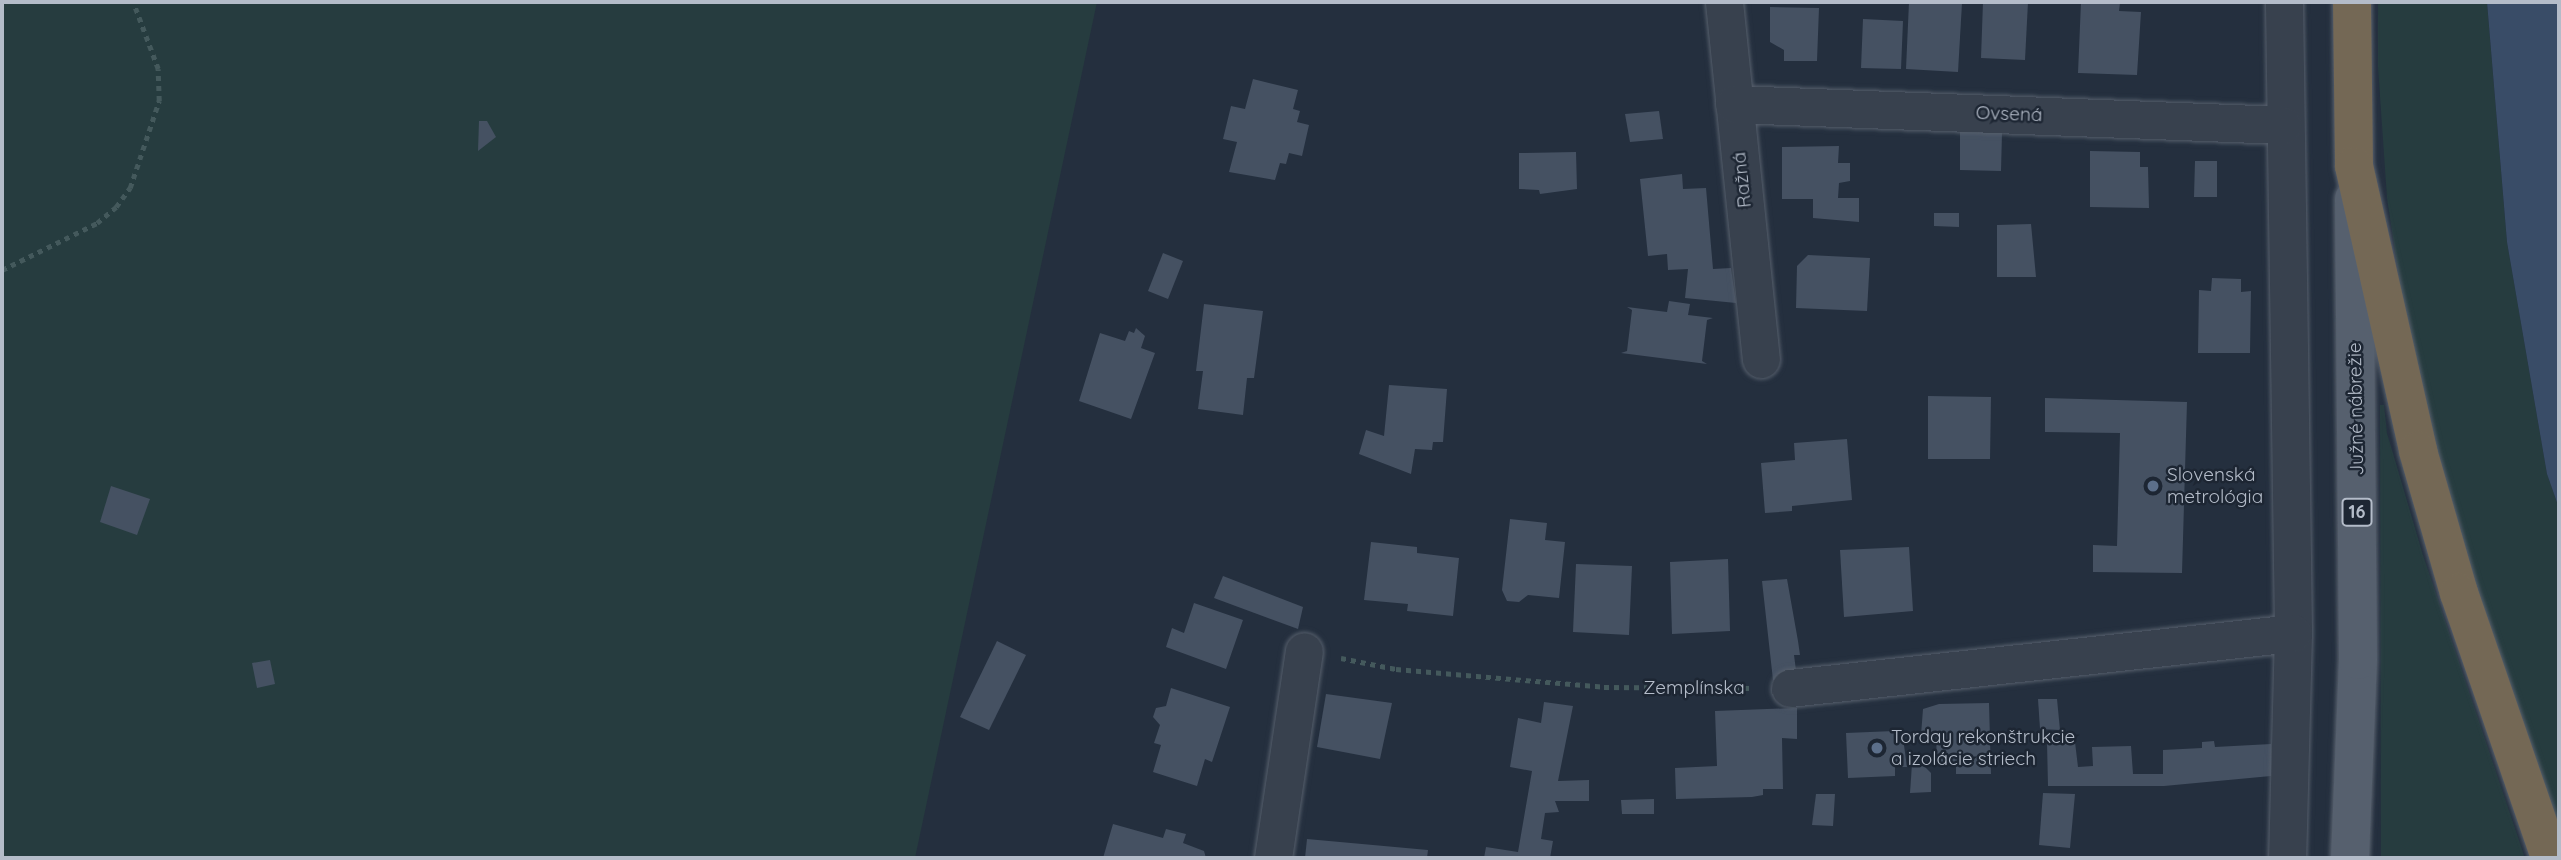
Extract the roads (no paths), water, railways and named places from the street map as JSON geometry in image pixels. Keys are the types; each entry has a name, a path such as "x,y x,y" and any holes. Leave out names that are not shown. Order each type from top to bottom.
{"highway":[{"name":"Južné nábrežie","path":"2352,2 2354,166"},
{"path":"2354,166 2434,513 2550,858"}],"main road":[{"name":"Južné nábrežie","path":"2350,858 2358,660 2354,166"}],"street":[{"name":"Ražná","path":"1724,2 1761,359"},
{"path":"2284,2 2283,125 2293,633 2287,858"},
{"name":"Ovsená","path":"1734,104 2283,125"},
{"path":"1790,688 2293,633"},
{"path":"1273,858 1304,651"}],"water":[{"path":"2487,2 2559,2 2559,508 2547,474 2507,242"}],"place":[{"name":"Slovenská metrológia","path":"2153,486"},
{"name":"Torday rekonštrukcie a izolácie striech","path":"1877,748"}]}
